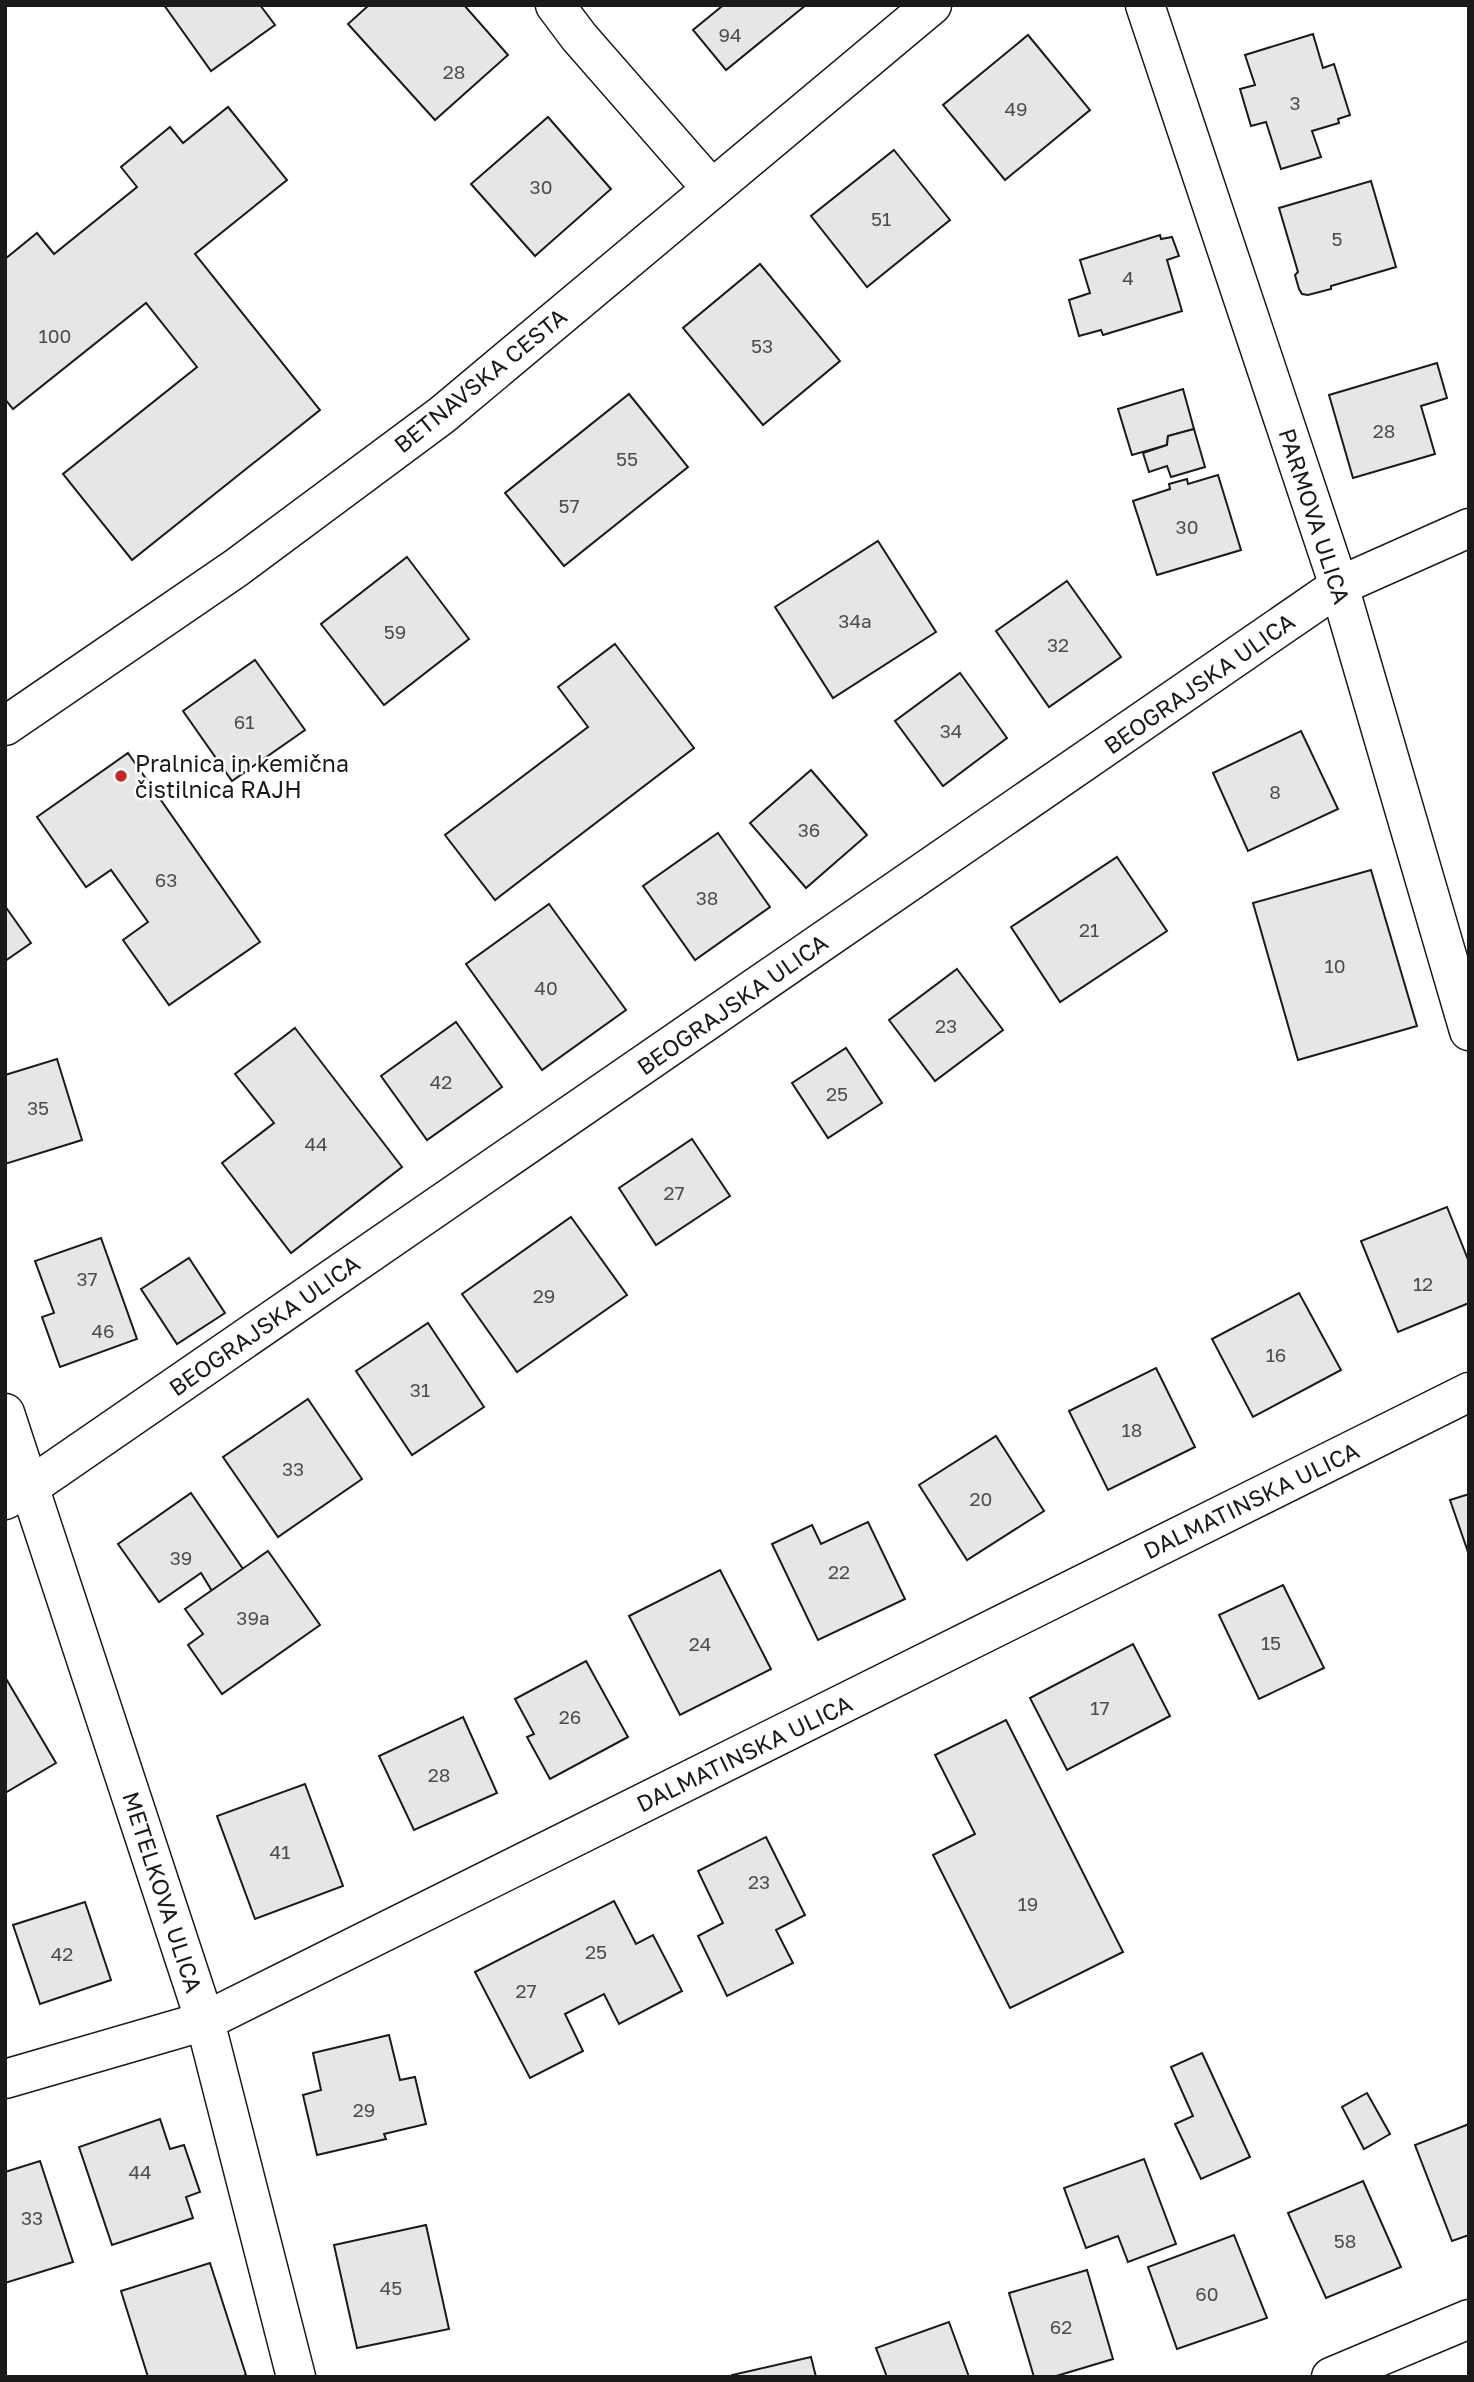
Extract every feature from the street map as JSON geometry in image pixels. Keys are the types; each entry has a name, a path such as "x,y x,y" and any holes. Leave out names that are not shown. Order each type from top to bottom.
{"street":[{"path":"555,5 579,37 712,189"},
{"name":"BETNAVSKA CESTA","path":"5,726 236,568 442,415 932,5"},
{"name":"PARMOVA ULICA","path":"1145,5 1339,586 1469,1031"},
{"name":"BEOGRAJSKA ULICA","path":"18,1493 1339,586 1469,528"},
{"name":"DALMATINSKA ULICA","path":"5,2079 205,2021 1469,1392"},
{"name":"METELKOVA ULICA","path":"5,1413 18,1493 205,2021 296,2377"},
{"path":"1331,2377 1469,2319"}],"building":[{"path":"164,5 260,5 275,25 211,71"},
{"path":"369,5 464,5 508,55 435,120 348,24"},
{"path":"720,5 806,5 726,70 693,30 721,7"},
{"path":"1313,34 1323,68 1334,64 1350,115 1338,119 1339,123 1312,131 1321,157 1281,169 1266,122 1251,126 1240,89 1255,85 1245,55"},
{"path":"1028,35 1090,110 1005,180 943,105"},
{"path":"228,107 287,180 195,254 320,410 132,560 63,474 197,367 146,303 13,409 5,399 5,259 37,233 54,254 137,187 121,167 170,127 183,143"},
{"path":"548,117 611,189 535,256 471,184"},
{"path":"894,150 950,220 867,287 811,216"},
{"path":"1371,181 1396,267 1331,286 1331,289 1302,294 1279,208"},
{"path":"1160,235 1161,239 1172,237 1179,256 1167,260 1182,311 1103,335 1101,330 1079,336 1069,300 1090,293 1080,260"},
{"path":"760,264 840,361 763,425 683,328"},
{"path":"1437,363 1447,398 1421,406 1435,454 1353,478 1329,395"},
{"path":"1183,389 1194,429 1168,436 1167,445 1132,455 1118,409"},
{"path":"629,394 688,467 564,566 505,493"},
{"path":"1194,429 1205,467 1171,477 1167,466 1149,472 1143,453 1167,445 1168,436"},
{"path":"1218,475 1241,550 1157,575 1133,501 1170,489 1169,484 1187,479 1188,484"},
{"path":"878,541 936,632 833,698 775,607"},
{"path":"407,557 469,639 384,705 321,624"},
{"path":"1067,581 1121,657 1049,707 996,631"},
{"path":"615,644 694,748 495,900 445,835 588,727 558,687"},
{"path":"255,660 305,730 232,781 183,711"},
{"path":"960,673 1007,738 943,786 895,721"},
{"path":"1301,731 1338,809 1248,851 1213,773"},
{"path":"128,753 260,942 169,1005 123,940 148,922 111,870 86,887 37,817"},
{"path":"811,770 867,835 806,888 750,823"},
{"path":"718,833 770,907 695,960 643,886"},
{"path":"1117,857 1167,931 1060,1002 1011,927"},
{"path":"1371,870 1417,1026 1298,1060 1253,903"},
{"path":"549,904 626,1010 542,1070 466,964"},
{"path":"5,906 31,943 5,961"},
{"path":"957,969 1003,1030 935,1081 889,1020"},
{"path":"456,1022 502,1087 427,1140 381,1076"},
{"path":"295,1028 402,1167 291,1253 222,1163 274,1123 235,1074"},
{"path":"846,1048 882,1103 828,1138 792,1083"},
{"path":"57,1059 82,1140 5,1164 5,1075"},
{"path":"692,1139 730,1196 656,1245 619,1188"},
{"path":"1447,1207 1469,1262 1469,1303 1398,1332 1361,1241"},
{"path":"571,1217 627,1295 517,1372 462,1294"},
{"path":"101,1238 137,1339 60,1367 42,1317 54,1313 35,1261"},
{"path":"189,1258 225,1313 177,1344 141,1289"},
{"path":"1299,1293 1341,1370 1253,1417 1212,1339"},
{"path":"428,1323 484,1407 412,1455 356,1371"},
{"path":"1156,1368 1195,1447 1108,1490 1069,1411"},
{"path":"308,1399 362,1479 278,1537 223,1457"},
{"path":"996,1436 1044,1511 967,1560 919,1485"},
{"path":"191,1493 243,1569 212,1591 201,1573 159,1602 118,1544"},
{"path":"1469,1494 1469,1555 1450,1500"},
{"path":"868,1522 905,1599 818,1640 772,1544 812,1525 821,1544"},
{"path":"268,1551 320,1625 222,1694 188,1645 203,1634 185,1609"},
{"path":"720,1570 771,1669 680,1715 629,1616"},
{"path":"1283,1585 1324,1668 1259,1699 1219,1615"},
{"path":"1133,1644 1170,1716 1067,1770 1030,1698"},
{"path":"586,1661 628,1737 550,1779 527,1737 534,1734 515,1699"},
{"path":"5,1677 56,1763 5,1793"},
{"path":"463,1717 497,1793 414,1830 379,1756"},
{"path":"1006,1720 1123,1952 1010,2008 933,1855 975,1834 935,1755"},
{"path":"305,1784 343,1886 255,1919 217,1816"},
{"path":"766,1837 805,1915 776,1930 793,1963 727,1996 698,1936 723,1923 698,1871"},
{"path":"614,1901 636,1944 653,1935 682,1991 619,2024 604,1994 565,2014 583,2051 530,2078 475,1972"},
{"path":"85,1902 111,1980 40,2004 13,1925"},
{"path":"389,2035 400,2080 415,2077 426,2124 384,2134 386,2139 317,2155 303,2095 321,2090 313,2053"},
{"path":"1202,2053 1250,2157 1201,2179 1175,2124 1193,2116 1171,2067"},
{"path":"1367,2093 1390,2134 1364,2149 1342,2107"},
{"path":"160,2119 170,2149 184,2145 200,2192 186,2197 193,2218 112,2245 79,2147"},
{"path":"1469,2124 1469,2235 1452,2241 1415,2145"},
{"path":"1144,2159 1176,2244 1128,2262 1118,2236 1086,2248 1064,2188"},
{"path":"40,2161 73,2262 5,2283 5,2172"},
{"path":"1363,2181 1401,2267 1326,2298 1288,2213"},
{"path":"426,2225 449,2329 357,2348 334,2245"},
{"path":"1234,2235 1267,2318 1177,2349 1148,2267"},
{"path":"210,2263 246,2375 148,2377 121,2291"},
{"path":"1087,2270 1113,2359 1053,2377 1034,2377 1009,2293"},
{"path":"949,2322 969,2377 887,2377 876,2348"},
{"path":"811,2357 816,2377 732,2377 732,2375"}],"place":[{"name":"Pralnica in kemična čistilnica RAJH","path":"121,776"}]}
